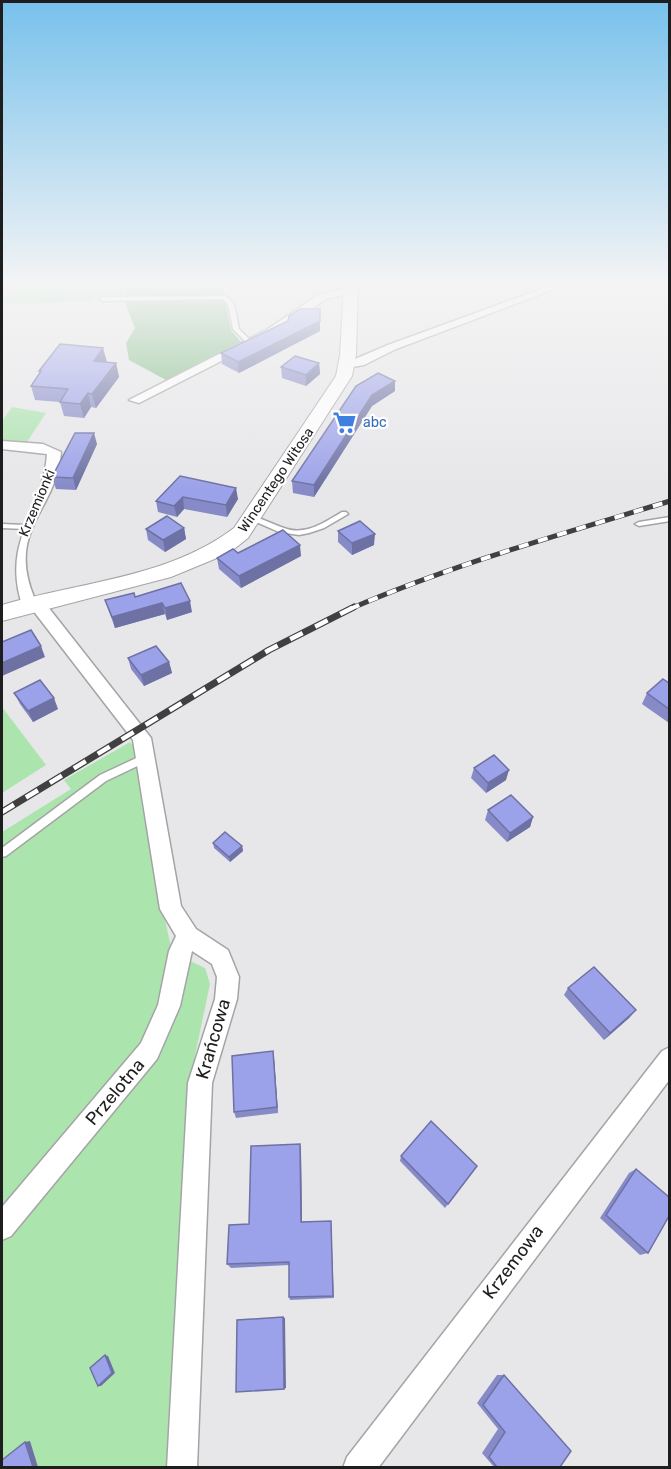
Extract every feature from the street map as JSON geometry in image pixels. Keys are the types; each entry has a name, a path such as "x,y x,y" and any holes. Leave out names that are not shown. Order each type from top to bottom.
{"street":[{"path":"135,400 228,353"},
{"name":"Wincentego Witosa","path":"2,613 32,603 204,559 231,543 251,518 339,386 347,365 348,353"},
{"path":"347,365 360,363 381,353"},
{"name":"Krzemionki","path":"2,445 48,449 54,453 50,479 24,527 17,567 32,603"},
{"name":"Krańcowa","path":"32,603 142,738 171,909 188,936 220,957 228,977 226,999 200,1083 182,1467"},
{"name":"Przelotna","path":"2,1227 149,1051 169,1006 180,951 188,936"},
{"name":"Krzemowa","path":"358,1467 669,1059"}],"lane":[{"path":"251,518 291,533 303,533 314,530 344,514"},
{"path":"639,524 669,519"},
{"path":"2,526 24,527"},
{"path":"2,853 103,778 147,757"}],"green space":[{"path":"128,353 220,353 166,380 129,360"},
{"path":"12,407 46,413 25,445 2,443 2,421"},
{"path":"2,707 46,765 2,793"},
{"path":"130,742 135,748 151,856 171,947 168,974 145,1050 2,1219 2,832 71,789 64,780"},
{"path":"188,960 205,968 210,984 189,1084 168,1467 2,1468 2,1241 149,1064"}],"building":[{"path":"53,353 100,353 94,361 116,363 92,394 88,393 80,404 60,402 68,389 31,386 41,371 39,371"},
{"path":"222,353 257,353 238,362"},
{"path":"295,356 319,363 306,375 281,367"},
{"path":"378,373 395,381 372,395 314,485 292,481 356,386"},
{"path":"75,433 94,433 73,478 52,477"},
{"path":"180,476 236,488 226,505 183,497 174,506 156,501"},
{"path":"167,516 184,528 163,540 146,529"},
{"path":"360,521 375,534 352,543 338,531"},
{"path":"283,530 300,545 239,576 217,558 233,549 238,553"},
{"path":"181,583 190,601 165,608 162,603 112,617 105,600 134,593 135,597"},
{"path":"31,630 41,646 2,663 2,642"},
{"path":"156,646 169,662 141,675 128,658"},
{"path":"663,679 669,683 669,709 647,693"},
{"path":"40,680 54,698 28,711 14,693"},
{"path":"494,755 509,770 488,783 474,768"},
{"path":"511,795 533,817 510,833 488,810"},
{"path":"225,832 242,846 229,857 213,843"},
{"path":"594,967 636,1010 610,1033 568,988"},
{"path":"273,1051 277,1107 234,1112 232,1056"},
{"path":"431,1121 477,1166 448,1204 401,1156"},
{"path":"300,1144 301,1222 331,1221 333,1296 289,1297 289,1262 227,1264 229,1225 249,1224 251,1146"},
{"path":"636,1169 669,1197 669,1216 648,1253 606,1215"},
{"path":"283,1317 284,1389 236,1392 237,1320"},
{"path":"105,1355 112,1373 98,1386 90,1368"},
{"path":"504,1375 571,1451 560,1467 497,1467 489,1457 505,1432 483,1405"},
{"path":"25,1442 33,1467 2,1467 2,1460"}],"railway":[{"path":"350,609 468,564 670,501"},
{"path":"350,609 354,607"},
{"path":"2,812 269,650 350,609"}],"place":[{"name":"abc","path":"345,422"}]}
